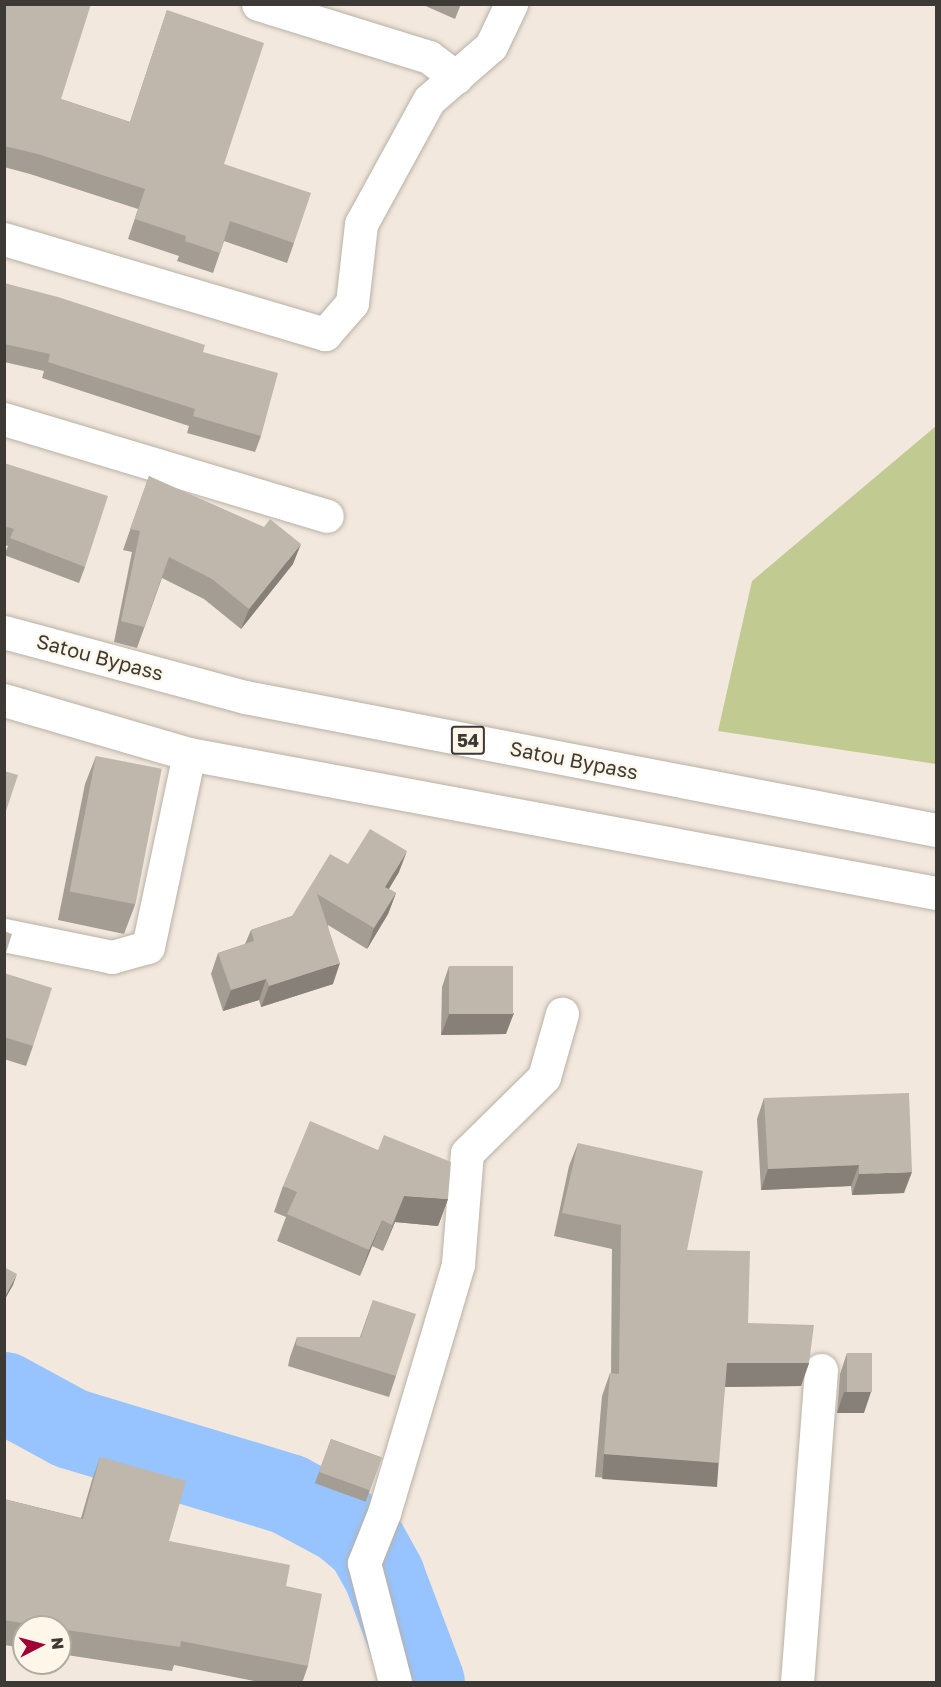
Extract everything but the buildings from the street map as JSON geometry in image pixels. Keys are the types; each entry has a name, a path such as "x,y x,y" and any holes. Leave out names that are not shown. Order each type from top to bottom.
{"main road":[{"path":"258,4 429,57 456,77"},
{"path":"4,239 325,334 352,303 361,224 429,100 491,46 511,4"},
{"path":"4,419 327,516"},
{"name":"Satou Bypass","path":"4,632 245,697 936,830"},
{"path":"4,700 189,754 936,893"},
{"path":"4,935 112,957 148,947 189,754"},
{"path":"395,1683 364,1563 376,1533 458,1264 467,1153 544,1077 562,1014"},
{"path":"797,1683 821,1370"}],"green space":[{"path":"936,426 936,764 718,731 752,581"}],"waterway":[{"path":"4,1392 70,1428 288,1494 342,1523 366,1543 384,1576 424,1682"}]}
